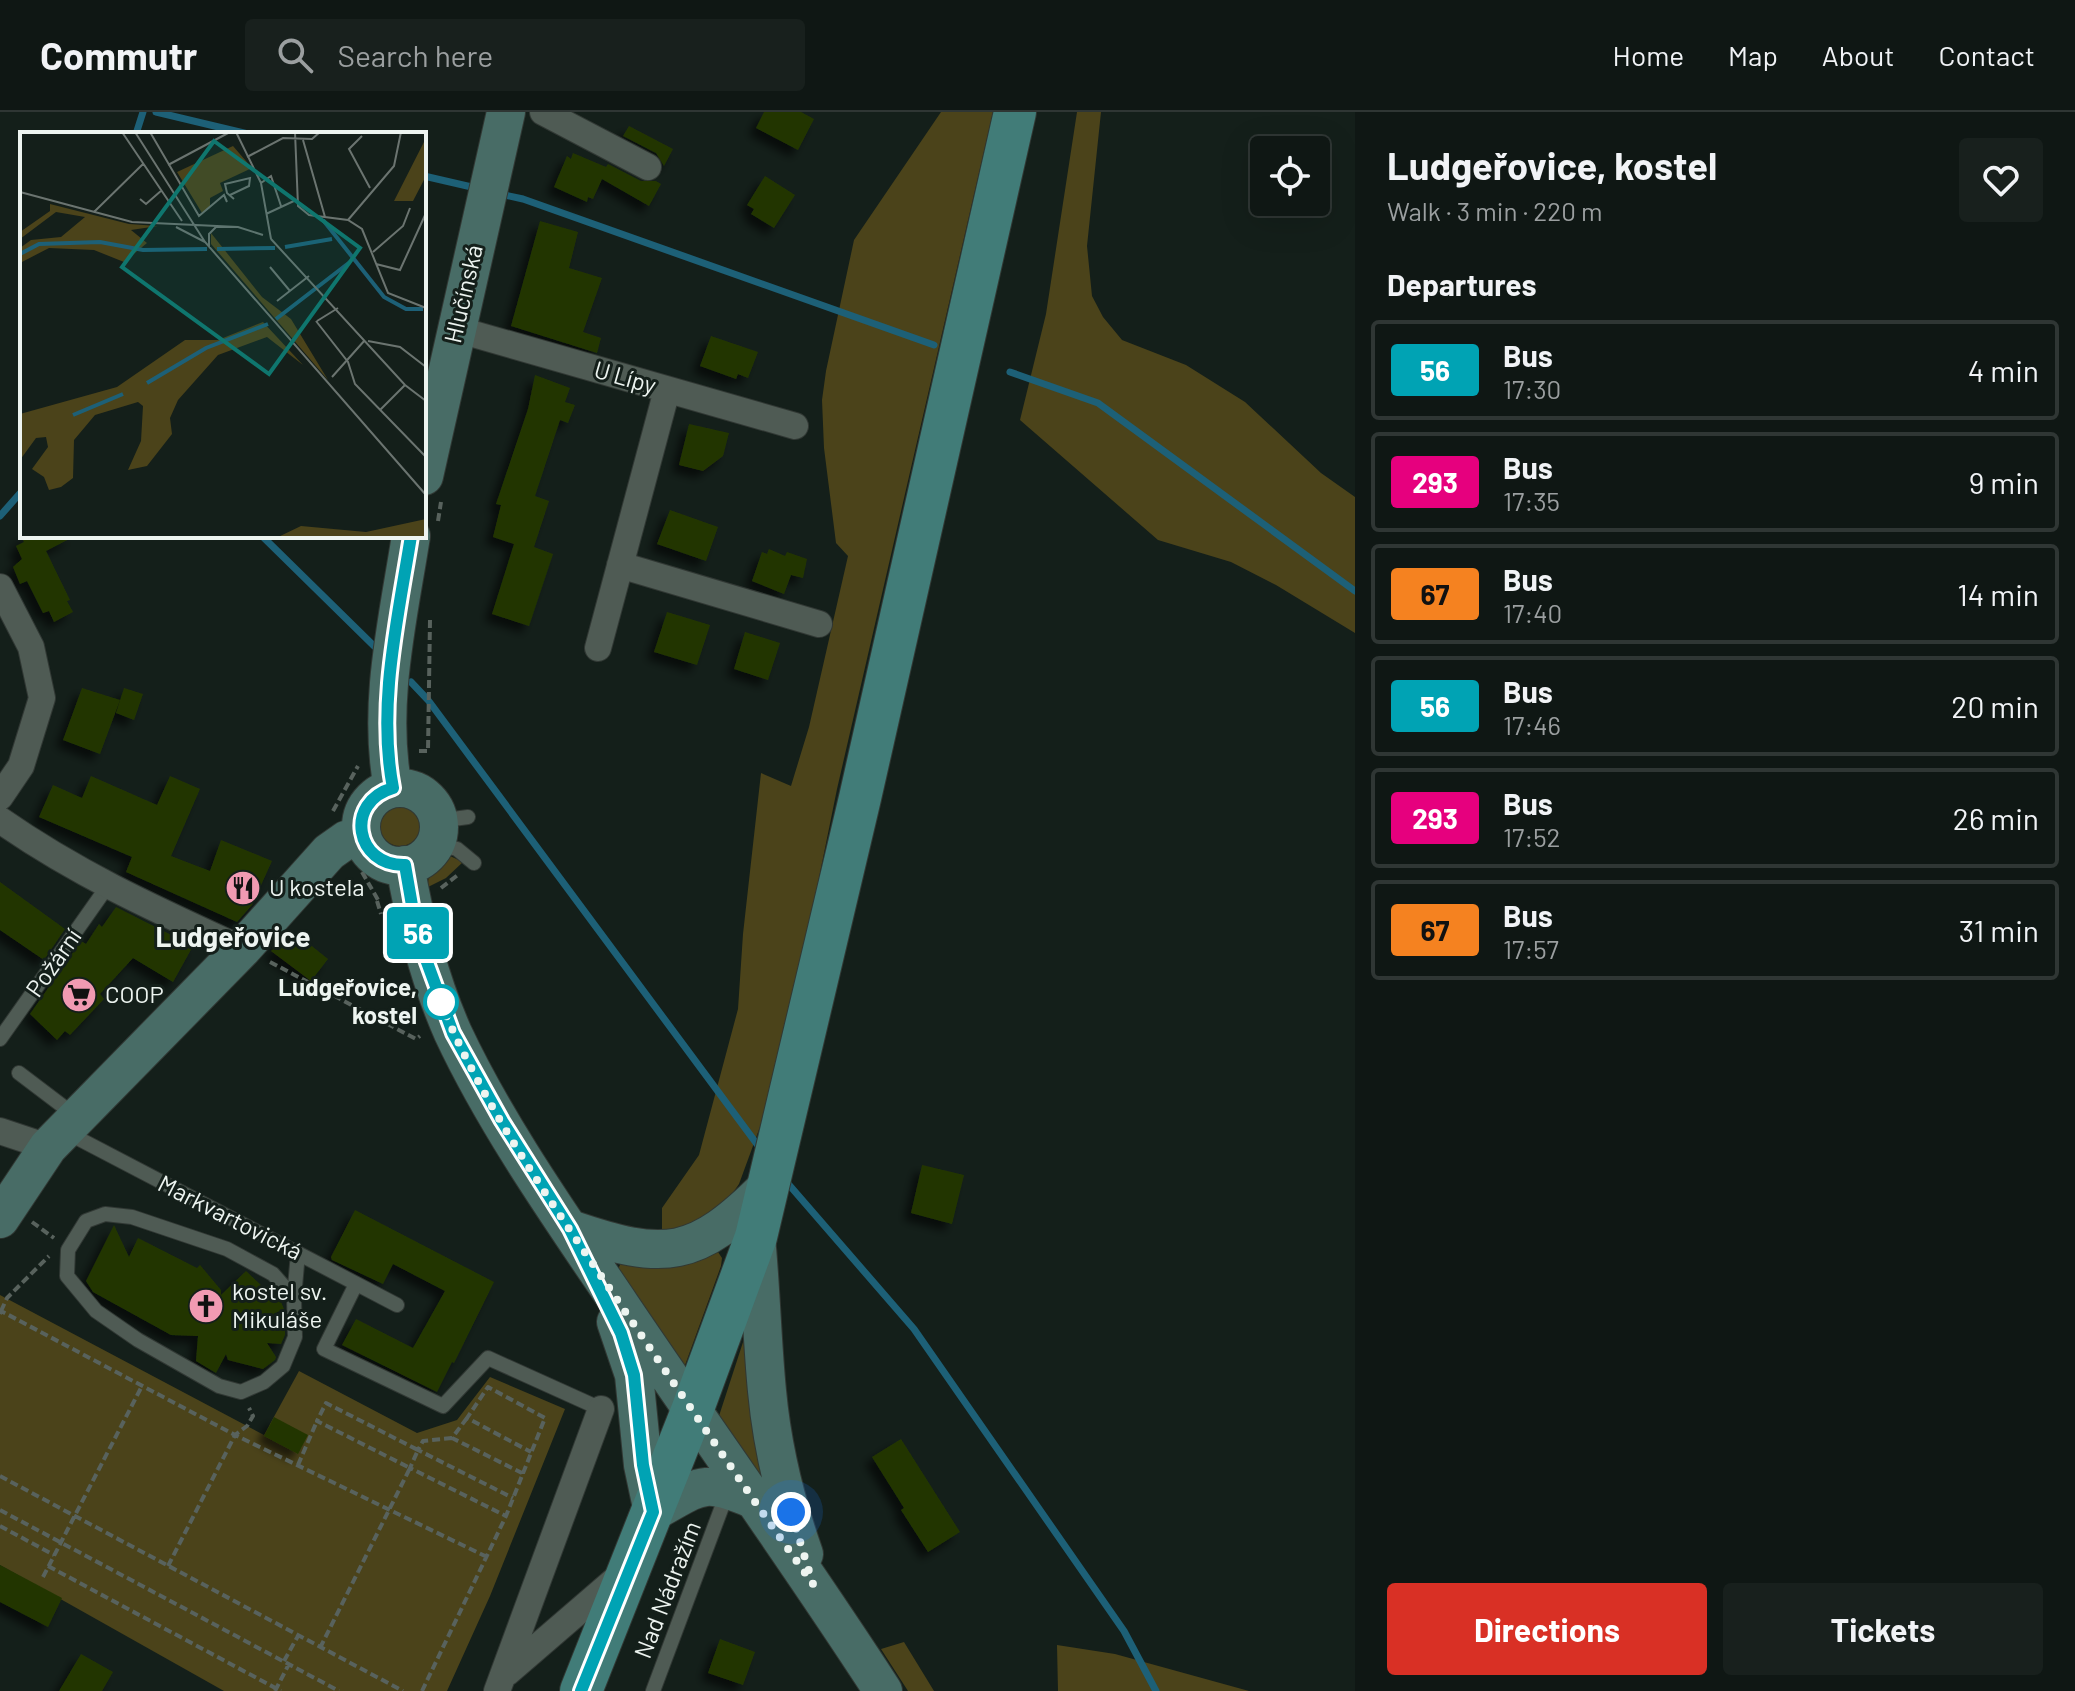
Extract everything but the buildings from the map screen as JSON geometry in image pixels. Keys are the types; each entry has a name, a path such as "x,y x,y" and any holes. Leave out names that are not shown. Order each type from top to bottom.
{"main road":[{"path":"581,1691 692,1411 756,1237 1015,112"}],"street":[{"name":"Hlučínská","path":"426,467 506,112"},
{"path":"543,112 648,167"},
{"name":"U Lípy","path":"456,329 795,426"},
{"path":"598,648 667,390"},
{"path":"393,788 387,751 388,706 396,624 411,538"},
{"path":"620,565 819,624"},
{"path":"0,587 31,647 42,698 21,766 0,797"},
{"path":"436,835 381,861 369,850 362,835 365,809 377,795 393,788 412,789 427,799 436,835 413,911 424,954 453,1033 483,1089 570,1229 692,1411 738,1501"},
{"path":"0,820 47,853 107,887 242,949"},
{"path":"16,1220 63,1132 242,949 329,852 346,840 362,835"},
{"path":"0,1131 63,1132"},
{"path":"570,1229 645,1251 671,1249 710,1236 730,1222 768,1186"},
{"path":"570,1229 617,1324 628,1354 638,1399 643,1465 653,1512 703,1485 724,1487 813,1584 883,1691"},
{"path":"756,1237 767,1393 791,1512 813,1584"},
{"path":"500,1683 601,1409"},
{"path":"500,1683 629,1568"}],"lane":[{"path":"436,835 474,863"},
{"name":"Požární","path":"0,1039 107,887"},
{"name":"Markvartovická","path":"19,1073 63,1132 397,1305"},
{"path":"294,1298 273,1274 227,1249 132,1217 105,1214 86,1221 68,1250 67,1276 96,1311 138,1340 219,1386 241,1392 264,1382 283,1366 295,1337 298,1253"},
{"path":"356,1284 324,1349 443,1406 488,1358 601,1409"},
{"name":"Nad Nádražím","path":"653,1691 738,1501"}],"path":[{"path":"377,901 381,914"},
{"path":"242,949 416,1039 421,1038 416,1024"},
{"path":"16,1220 44,1228"},
{"path":"68,1250 51,1254 7,1298 1,1313 235,1435 487,1557"},
{"path":"43,1577 142,1386"},
{"path":"422,1691 506,1516 545,1418 488,1387 452,1438"},
{"path":"168,1566 235,1435 247,1426 253,1416 241,1392"},
{"path":"298,1465 326,1403 513,1498"},
{"path":"467,1418 531,1452"},
{"path":"317,1421 506,1516"},
{"path":"320,1648 423,1441 452,1438 522,1473"},
{"path":"0,1476 403,1691"},
{"path":"0,1510 339,1691"},
{"path":"0,1526 54,1555"},
{"path":"48,1566 278,1690 298,1636"}],"shaded area":[{"path":"941,112 993,112 837,789 794,1001 761,1124 739,1184 723,1207 662,1242 662,1208 699,1155 738,1009 761,773 791,786 809,727 848,556 836,543 824,448 822,400 854,240"},
{"path":"1077,112 1101,112 1087,246 1092,296 1103,317 1122,340 1186,365 1245,402 1321,473 1355,497 1355,633 1276,585 1231,562 1158,540 1020,420 1046,314"},
{"path":"400,806 414,812 420,826 414,840 400,846 386,840 380,826 386,812"},
{"path":"450,856 463,862 446,878 428,887 433,866 439,859"},
{"path":"716,1249 722,1258 721,1266 684,1368 617,1271 621,1263"},
{"path":"0,1295 264,1435 299,1371 417,1433 457,1420 490,1377 565,1409 490,1596 447,1691 224,1691 0,1565"},
{"path":"745,1336 764,1484 718,1419"},
{"path":"904,1642 934,1691 908,1691 881,1649"},
{"path":"1057,1645 1115,1654 1249,1691 1058,1691"}],"waterway":[{"path":"137,132 143,112"},
{"path":"156,112 240,132"},
{"path":"426,176 476,188"},
{"path":"500,194 523,199 934,345"},
{"path":"1010,372 1098,403 1355,591"},
{"path":"0,516 20,493"},
{"path":"264,538 374,646"},
{"path":"411,682 428,700 762,1151"},
{"path":"784,1179 914,1329 1124,1631 1156,1691"}],"bus line":[{"name":"56","path":"411,538 396,624 386,729 393,788 370,801 362,817 362,835 369,850 381,861 405,865 424,954 453,1033 476,1078 570,1229 621,1333 638,1399 643,1465 653,1512 581,1691"}],"place":[{"name":"U kostela","path":"243,888"},
{"name":"COOP","path":"79,995"},
{"name":"Ludgeřovice, kostel","path":"441,1002"},
{"name":"kostel sv. Mikuláše","path":"206,1306"}],"district":[{"name":"Ludgeřovice","path":"233,937"}],"route":[{"path":"441,1002 438,996 476,1078 570,1229 813,1584 791,1512"}]}
